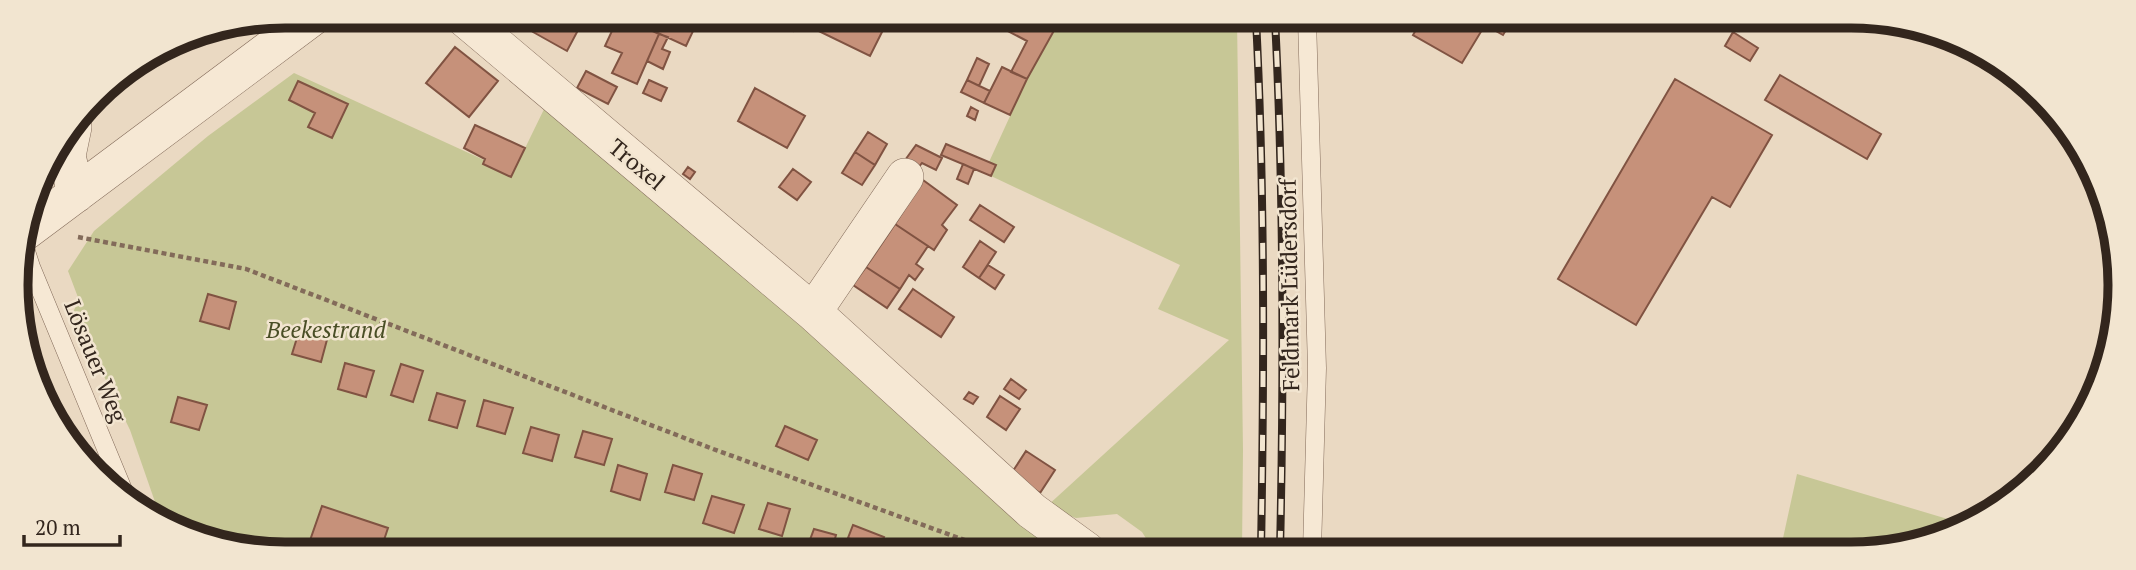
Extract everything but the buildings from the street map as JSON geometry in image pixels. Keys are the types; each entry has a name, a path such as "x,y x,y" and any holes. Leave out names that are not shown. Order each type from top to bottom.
{"street":[{"path":"36,224 298,28"},
{"name":"Troxel","path":"476,28 813,312 1032,511 1075,542"},
{"path":"70,144 67,156 76,194"},
{"path":"813,312 905,177"}],"lane":[{"name":"Feldmark Lüdersdorf","path":"1307,28 1317,368 1312,542"},
{"name":"Lösauer Weg","path":"30,258 121,482"}],"path":[{"path":"71,235 246,269 713,450 970,542"}],"green space":[{"path":"1055,28 1237,28 1242,542 1148,542 1142,532 1117,514 1076,518 1046,507 1229,340 1158,309 1180,265 991,176 996,165 989,162 1027,79"},
{"name":"Beekestrand","path":"294,73 484,160 483,164 511,177 548,101 1051,542 285,542 251,540 218,533 157,509 130,430 73,312 79,300 68,271 94,231 208,136"},
{"path":"1797,474 1952,520 1918,533 1885,540 1782,542"}],"railway":[{"path":"1256,28 1263,285 1261,542"},
{"path":"1275,28 1282,285 1280,542"}]}
